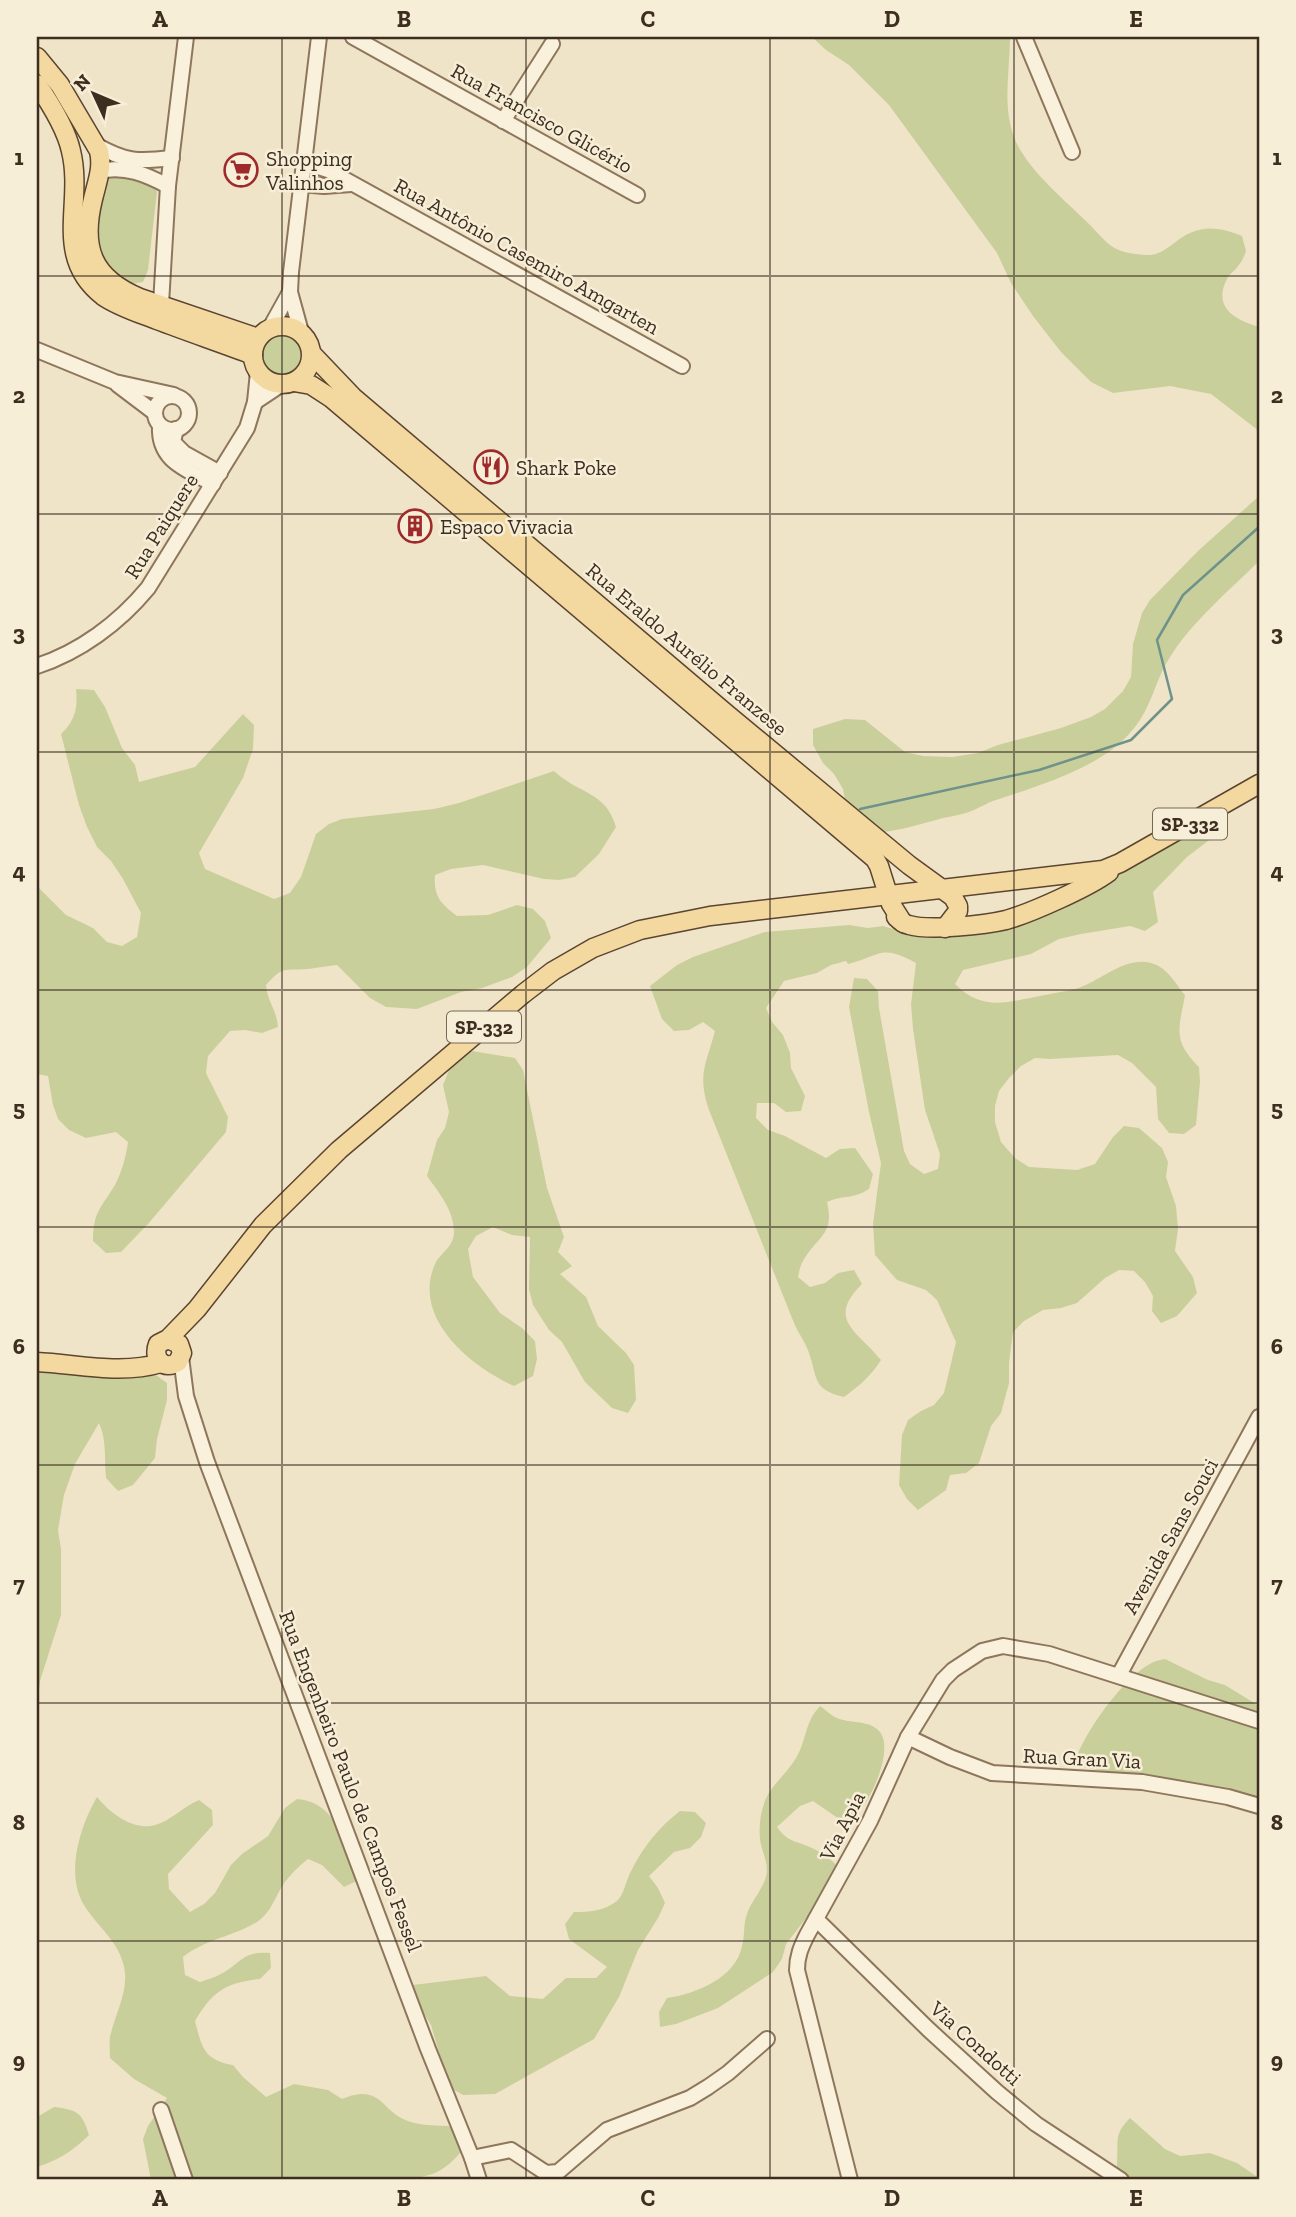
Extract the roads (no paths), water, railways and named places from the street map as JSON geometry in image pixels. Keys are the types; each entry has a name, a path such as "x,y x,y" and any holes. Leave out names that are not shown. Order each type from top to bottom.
{"main road":[{"path":"37,57 60,85 96,145 102,163 89,213 89,246 97,266 110,283 121,290 205,321 264,333 286,326 301,332 307,338 312,354 310,366 303,376 288,383 269,381 255,364 119,305 93,286 82,272 74,251 75,187 71,149"},
{"path":"37,84 52,107 78,166 85,173 100,171"},
{"path":"255,364 264,333"},
{"name":"Rua Eraldo Aurélio Franzese","path":"312,354 331,377 353,397 509,530 900,858 943,889"},
{"name":"Rua Eraldo Aurélio Franzese","path":"288,383 310,385 331,398 875,859 881,873 871,897 899,919"},
{"name":"SP-332","path":"871,897 912,926 946,928 1005,920 1087,885 1120,863 1259,784"},
{"name":"SP-332","path":"169,1353 189,1333 197,1309 250,1240 292,1194 446,1058 553,971 593,948 640,930 710,916 1095,871 1120,863"},
{"path":"899,919 906,900 943,889 953,897 958,906 955,918 946,928"},
{"path":"37,1363 109,1367 133,1359 169,1353"}],"street":[{"path":"161,304 168,186 186,37"},
{"path":"301,332 290,292 319,37"},
{"name":"Rua Francisco Glicério","path":"353,37 377,42 503,121 637,195"},
{"path":"1024,37 1072,152"},
{"path":"503,121 552,44"},
{"path":"96,145 130,160 172,158"},
{"name":"Rua Antônio Casemiro Amgarten","path":"303,162 327,170 682,366"},
{"path":"100,171 133,171 168,186"},
{"path":"301,184 351,184"},
{"path":"264,333 290,292"},
{"path":"37,350 115,382 174,395 185,401 189,412 186,423 176,429 168,429 115,382"},
{"name":"Rua Paiquere","path":"37,666 71,654 101,632 136,603 158,573 247,428 255,402 255,364"},
{"path":"255,402 288,383"},
{"path":"174,395 158,402 161,445 170,459 216,478"},
{"path":"176,429 173,442 216,478"},
{"name":"Rua Engenheiro Paulo de Campos Fessel","path":"169,1353 187,1396 206,1462 479,2180"},
{"name":"Avenida Sans Souci","path":"1119,1675 1259,1417"},
{"name":"Via Apia","path":"850,2180 797,1970 799,1951 870,1821 908,1737 943,1680 982,1651 1003,1646 1049,1654 1259,1721"},
{"name":"Rua Gran Via","path":"908,1737 950,1758 992,1773 1142,1782 1228,1797 1259,1806"},
{"name":"Via Condotti","path":"816,1919 928,2029 997,2092 1036,2124 1121,2180"},
{"path":"472,2158 511,2150 546,2173 558,2172 607,2130 690,2098 728,2073 767,2039"},
{"path":"161,2110 185,2180"}],"waterway":[{"path":"860,809 1039,770 1131,740 1172,699 1157,640 1183,595 1259,527"}],"place":[{"name":"Shopping Valinhos","path":"241,170"},
{"name":"Shark Poke","path":"491,467"},
{"name":"Espaco Vivacia","path":"415,526"}]}
